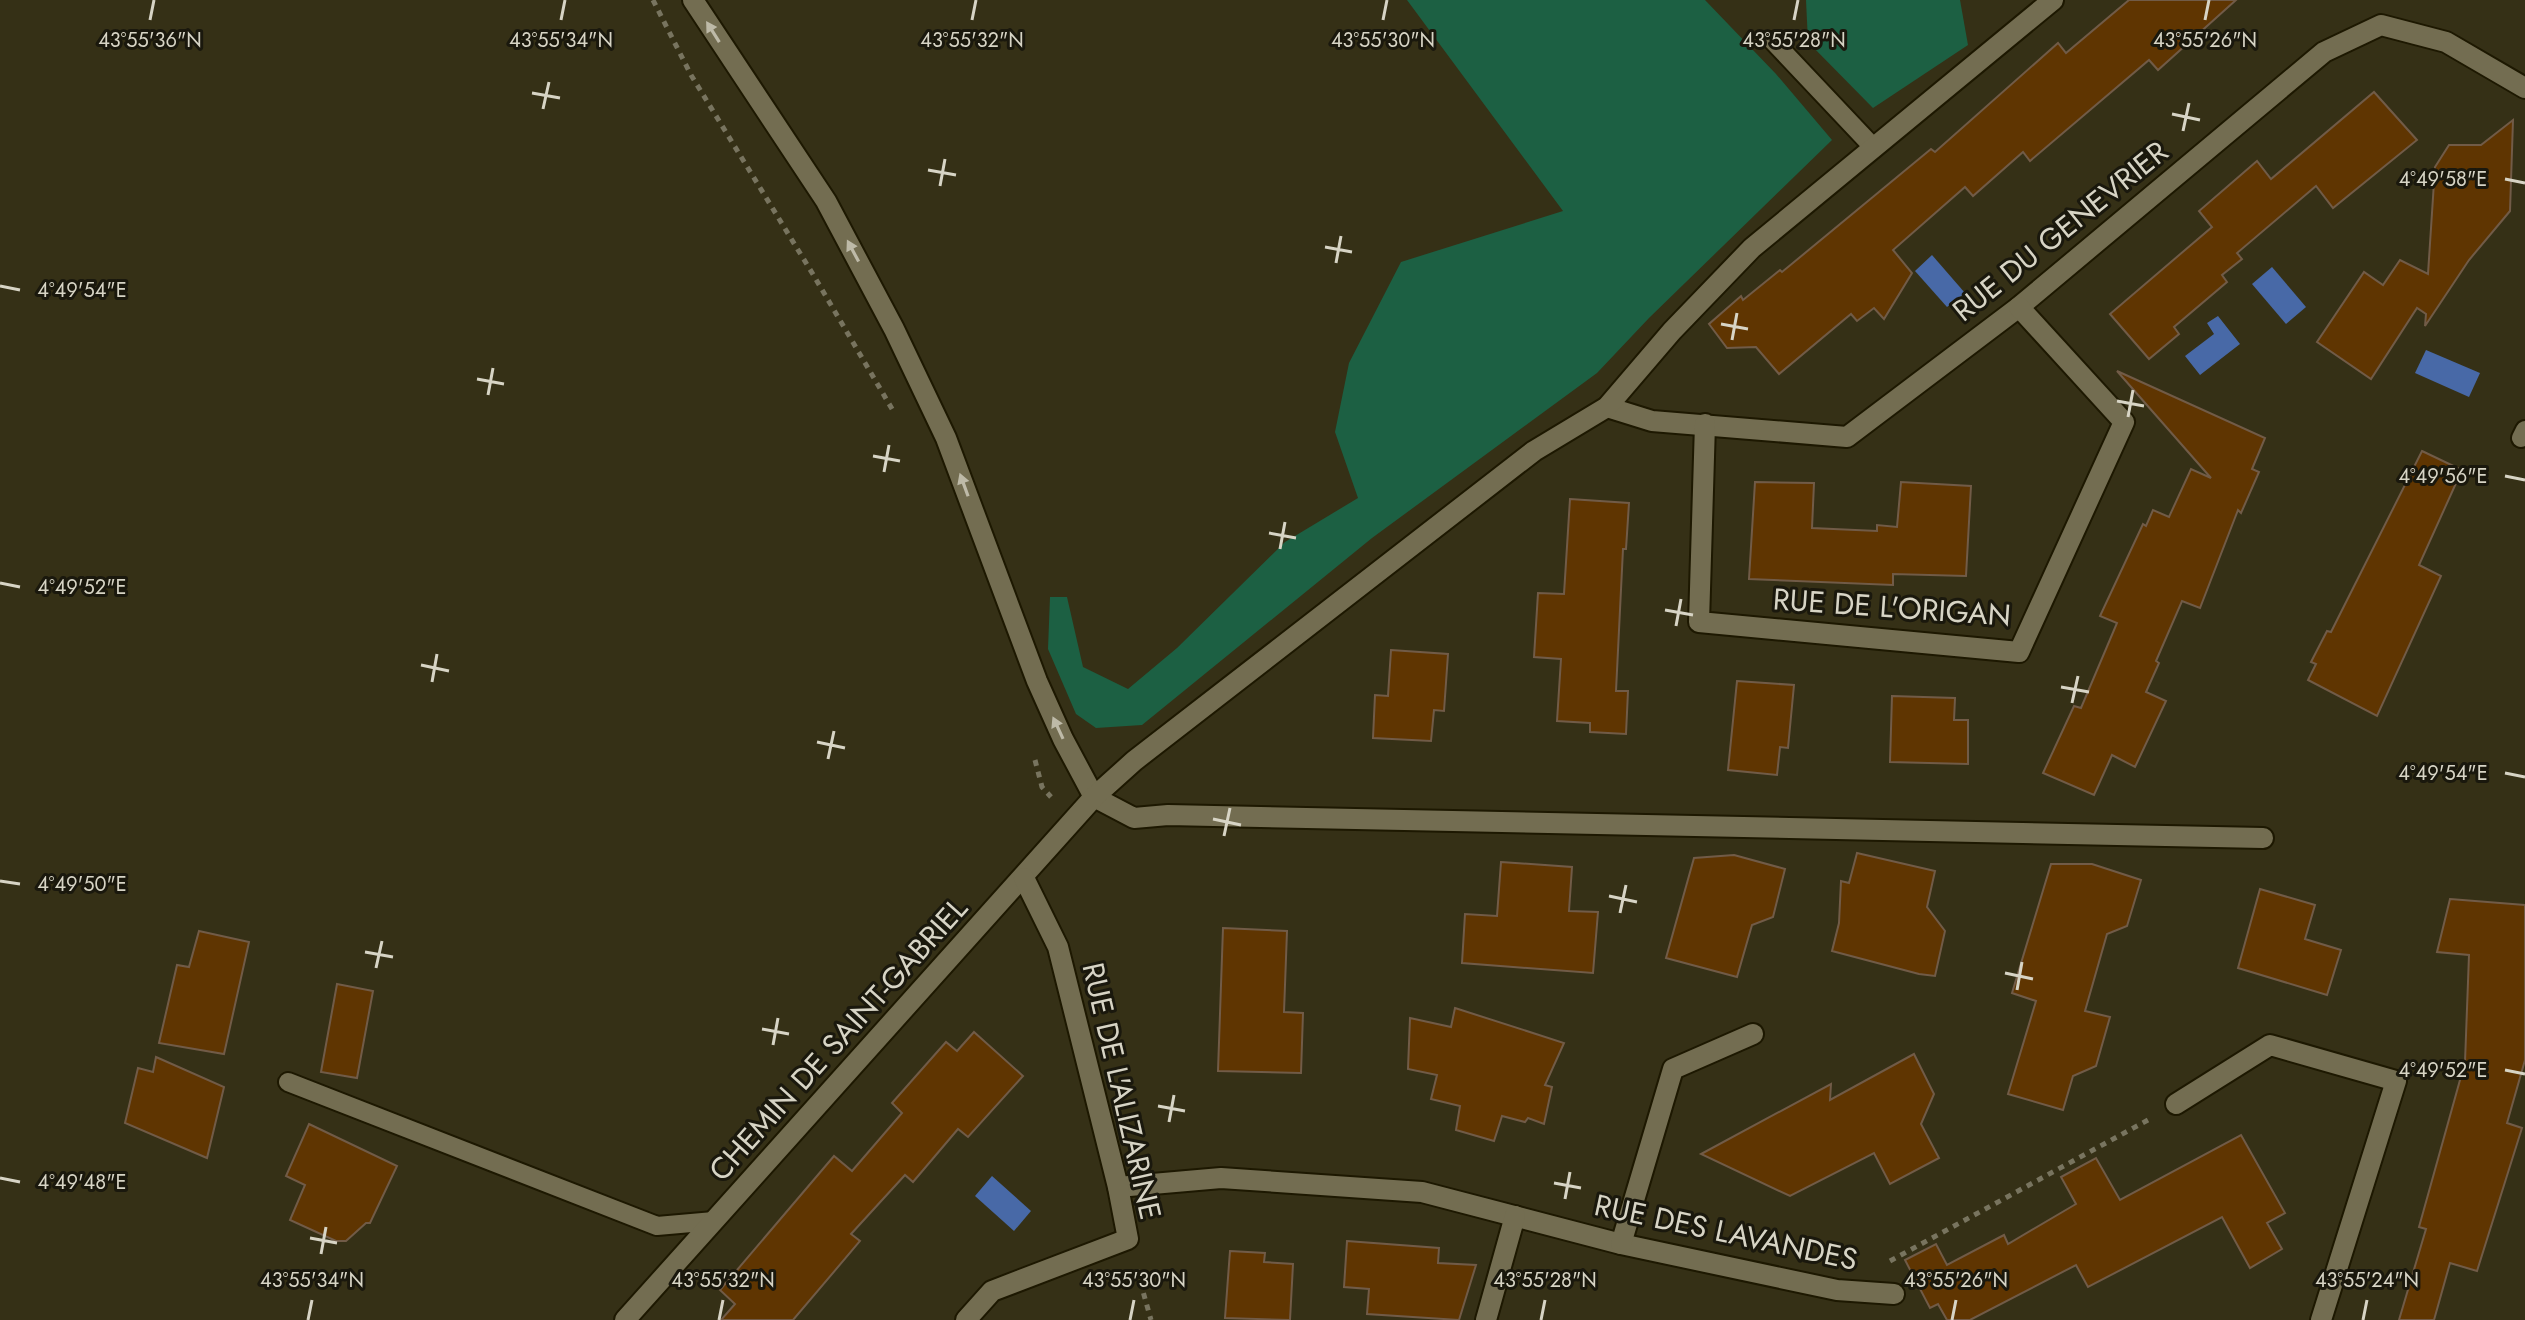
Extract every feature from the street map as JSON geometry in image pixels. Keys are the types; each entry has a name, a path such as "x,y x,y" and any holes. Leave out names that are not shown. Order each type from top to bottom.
{"street":[{"path":"693,0 826,201 894,329 946,438 1037,681 1094,797 1134,818 1184,816 2263,838"},
{"name":"CHEMIN DE SAINT-GABRIEL","path":"625,1320 1094,797 1134,761 1534,451 1607,407 1672,331 1752,248 2053,0"},
{"name":"RUE DU GENEVRIER","path":"1607,407 1652,421 1847,437 2019,307 2324,52 2381,25 2446,42 2525,88"},
{"name":"RUE DE L'ORIGAN","path":"1705,424 1699,622 2019,652 2124,422 2019,307"},
{"name":"RUE DE L'ALIZARINE","path":"966,1320 992,1291 1128,1239 1058,947 1024,878"},
{"path":"1621,1244 1673,1069 1753,1034"},
{"path":"2176,1104 2270,1045 2396,1081 2321,1320"},
{"name":"RUE DES LAVANDES","path":"1118,1187 1221,1178 1422,1192 1621,1244 1837,1290 1894,1294"},
{"path":"1486,1320 1515,1216"}],"lane":[{"path":"1773,41 1874,148"},
{"path":"288,1082 657,1226 714,1221"}],"path":[{"path":"653,0 691,75 901,426"},
{"path":"1034,755 1042,787 1074,821"},
{"path":"1837,1290 2176,1104"},
{"path":"1128,1239 1151,1320"}],"green space":[{"path":"1407,0 1705,0 1776,74 1832,140 1649,318 1597,373 1372,538 1142,725 1096,728 1076,714 1048,649 1050,597 1067,597 1083,667 1128,689 1177,648 1285,542 1358,498 1335,432 1349,363 1401,262 1563,211"},
{"path":"1806,0 1960,0 1968,45 1873,108 1808,42"}],"water":[{"path":"1932,255 1965,293 1947,307 1915,271"},
{"path":"2272,267 2306,307 2286,324 2252,284"},
{"path":"2218,316 2240,344 2200,375 2185,356 2214,334 2207,323"},
{"path":"2426,350 2480,373 2469,397 2415,373"},
{"path":"992,1176 1031,1211 1014,1231 975,1196"}],"building":[{"path":"2129,0 2236,0 2158,70 2149,60 2030,161 2023,152 1973,196 1965,187 1893,250 1912,273 1884,319 1874,308 1857,321 1851,314 1779,374 1756,347 1727,348 1709,324 1741,296 1743,300 1780,270 1782,272 1931,149 1935,152 2058,43 2066,53"},
{"path":"2374,92 2417,140 2333,208 2316,186 2237,253 2242,259 2222,275 2227,282 2174,327 2179,334 2149,359 2110,314 2212,227 2199,211 2257,161 2271,179"},
{"path":"2513,120 2510,211 2469,260 2425,326 2426,314 2417,308 2371,379 2317,342 2364,272 2383,285 2400,260 2428,274 2435,167 2449,145 2481,145"},
{"path":"2117,371 2265,438 2252,469 2259,472 2241,513 2238,510 2200,608 2182,601 2156,661 2159,663 2146,692 2166,701 2135,767 2112,755 2094,795 2043,773 2074,706 2081,708 2117,623 2100,616 2143,524 2146,526 2153,510 2169,517 2191,469 2211,478"},
{"path":"2422,451 2462,470 2419,565 2441,576 2377,716 2308,680 2316,664 2311,662 2327,631 2331,632"},
{"path":"1755,482 1814,483 1812,528 1877,531 1877,525 1897,527 1901,482 1971,486 1966,576 1893,574 1893,585 1749,579"},
{"path":"1570,499 1629,503 1626,549 1623,549 1616,691 1628,691 1626,734 1590,732 1590,723 1557,721 1561,659 1534,657 1538,593 1564,594"},
{"path":"1391,650 1448,654 1444,711 1434,710 1431,741 1373,738 1375,695 1388,696"},
{"path":"1737,681 1794,685 1788,748 1780,747 1777,775 1728,770"},
{"path":"1892,696 1955,698 1954,720 1968,720 1968,764 1890,762"},
{"path":"1857,853 1935,871 1927,907 1945,931 1935,976 1832,951 1839,923 1841,881 1849,883"},
{"path":"1734,855 1785,869 1773,917 1752,925 1737,977 1666,958 1694,858"},
{"path":"1501,862 1572,867 1569,911 1598,912 1593,973 1462,963 1465,914 1497,916"},
{"path":"2051,864 2092,864 2141,880 2127,926 2107,934 2085,1011 2110,1017 2096,1066 2073,1076 2063,1110 2008,1094 2036,1001 2012,993"},
{"path":"2260,889 2315,905 2305,939 2341,950 2327,995 2238,968"},
{"path":"2450,899 2525,905 2525,1060 2507,1123 2522,1128 2477,1271 2450,1263 2434,1320 2399,1320 2426,1229 2419,1227 2465,1062 2469,955 2437,952"},
{"path":"1223,928 1287,931 1284,1012 1303,1013 1301,1073 1218,1071"},
{"path":"199,931 249,942 224,1054 159,1043 177,965 189,967"},
{"path":"337,984 373,991 357,1078 321,1072"},
{"path":"1455,1008 1564,1043 1545,1085 1552,1087 1544,1124 1528,1118 1525,1122 1502,1116 1494,1141 1456,1130 1460,1106 1431,1099 1437,1075 1408,1069 1410,1018 1451,1027"},
{"path":"974,1032 1023,1076 968,1137 958,1129 913,1182 905,1175 851,1234 860,1241 793,1320 721,1320 735,1304 720,1290 834,1156 852,1171 902,1113 892,1103 946,1042 957,1051"},
{"path":"1914,1054 1934,1094 1921,1124 1939,1158 1890,1184 1874,1153 1790,1196 1701,1154 1831,1084 1830,1100"},
{"path":"156,1057 224,1087 207,1158 125,1123 138,1068 153,1072"},
{"path":"309,1124 397,1166 370,1223 346,1241 336,1241 290,1220 305,1185 286,1176"},
{"path":"2241,1135 2285,1213 2267,1223 2282,1249 2250,1268 2222,1217 2088,1287 2076,1265 1970,1320 1947,1320 1938,1304 1930,1308 1905,1260 1936,1244 1947,1265 2004,1235 2008,1244 2076,1204 2061,1177 2096,1158 2120,1200"},
{"path":"1347,1241 1439,1248 1438,1263 1476,1265 1459,1320 1367,1314 1369,1289 1344,1287"},
{"path":"1230,1251 1265,1253 1264,1262 1293,1264 1290,1320 1225,1318"}]}
